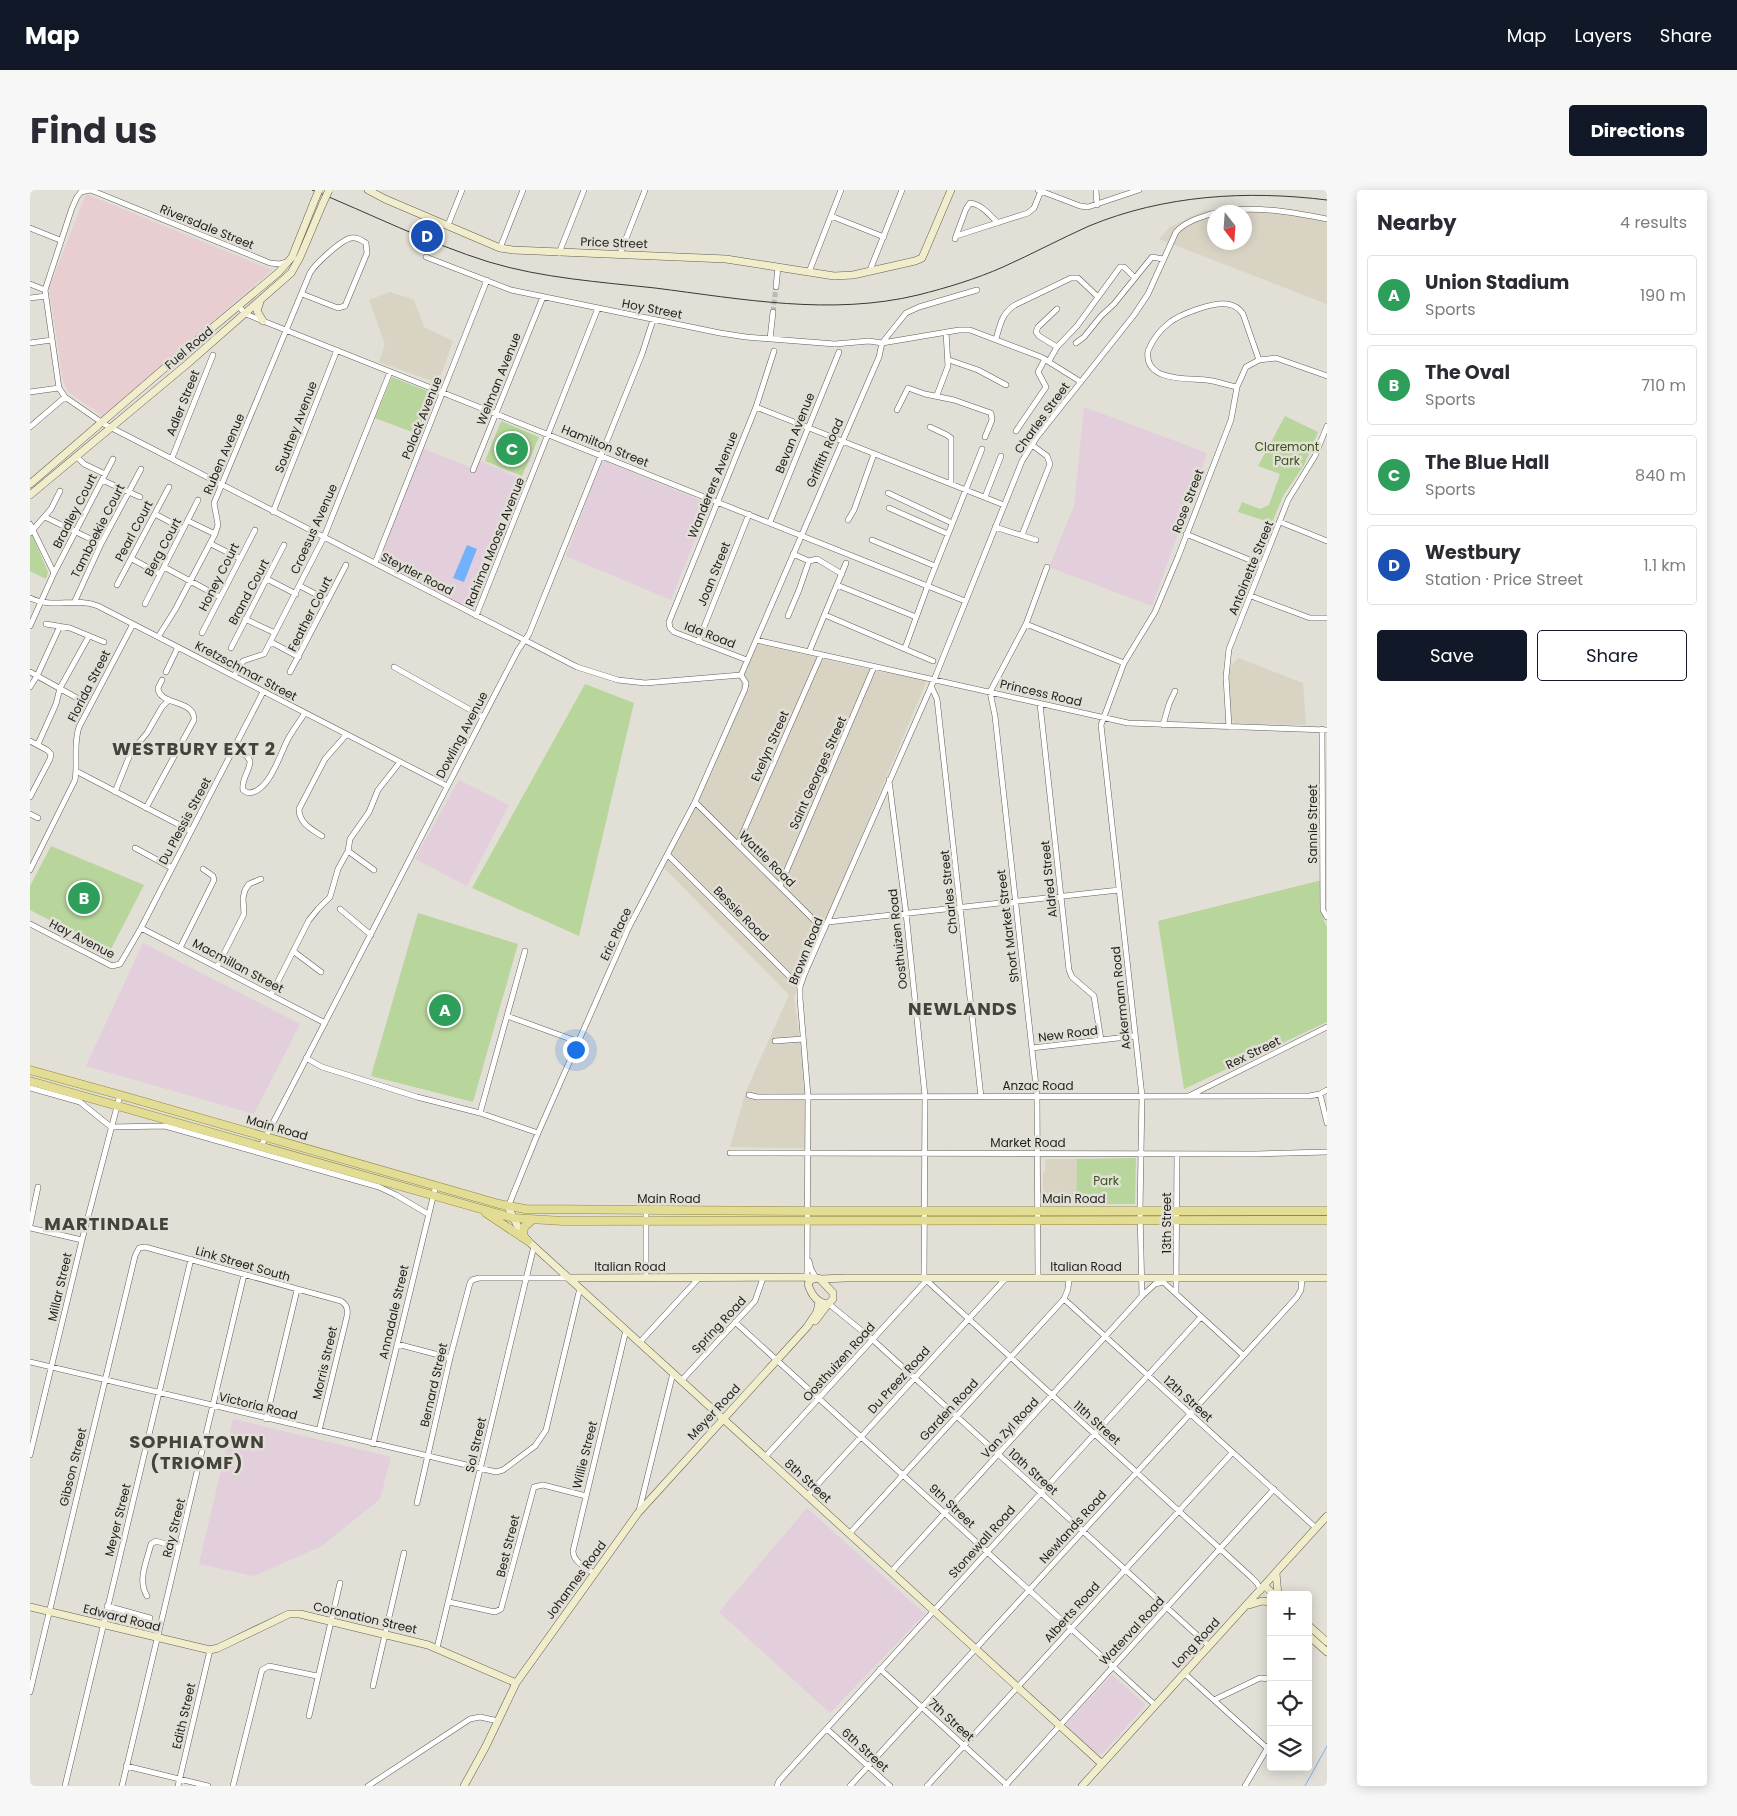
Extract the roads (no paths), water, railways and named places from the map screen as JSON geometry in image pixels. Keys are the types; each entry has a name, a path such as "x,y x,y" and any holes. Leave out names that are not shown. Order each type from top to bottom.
{"main road":[{"name":"Main Road","path":"30,1070 508,1206 546,1210 1327,1211"},
{"name":"Main Road","path":"30,1081 513,1218 532,1220 924,1221 1327,1220"},
{"path":"480,1209 528,1241"},
{"path":"528,1241 524,1226 532,1220"}],"street":[{"name":"Riversdale Street","path":"60,240 77,197 81,192 90,190 270,263 280,264 288,262"},
{"name":"Fuel Road","path":"30,484 182,352 239,307 288,262 319,190"},
{"name":"Fuel Road","path":"30,495 246,314 294,269 329,190"},
{"name":"Price Street","path":"368,190 500,248 726,259 840,276 870,270"},
{"path":"448,225 462,190"},
{"path":"500,248 523,190"},
{"path":"560,252 584,190"},
{"path":"620,254 646,190"},
{"path":"809,272 841,190"},
{"path":"870,270 902,190"},
{"path":"870,270 922,258 951,190"},
{"path":"1096,190 1097,205"},
{"path":"998,222 984,210 970,203 955,237 1031,211 1036,205 1040,191 1080,206 1088,207 1139,190"},
{"path":"1252,211 1284,211 1327,219"},
{"name":"Charles Street","path":"934,680 1022,462 1032,445 1144,301 1172,239 1184,225 1207,215"},
{"path":"831,216 884,237"},
{"path":"30,228 60,240 46,293 60,388 65,397 30,427"},
{"name":"Ruben Avenue","path":"158,637 211,544 218,525 214,504 310,273 315,265 344,241 354,238 366,243 367,253 345,306 338,308 302,294"},
{"path":"1076,343 1084,337 1101,316 1114,304 1153,256 1163,259"},
{"name":"Hoy Street","path":"426,257 511,290 740,336 835,344 869,340 882,343 946,332 970,330 1047,360 1081,382"},
{"path":"269,281 274,272 270,263"},
{"path":"1016,431 1046,388 1045,383 1038,374 1047,360 1077,326 1121,266 1135,278"},
{"path":"776,288 778,267"},
{"path":"996,339 1002,318 1007,311 1015,305 1071,278 1078,278 1098,296"},
{"name":"Polack Avenue","path":"374,564 487,280"},
{"path":"31,285 46,293"},
{"path":"30,297 32,292 31,285"},
{"name":"Griffith Road","path":"741,675 879,357 882,343 902,317 912,310 977,290"},
{"path":"30,297 46,293"},
{"name":"Welman Avenue","path":"473,470 543,297"},
{"path":"260,301 258,311 263,321"},
{"path":"1237,387 1208,380 1163,375 1152,367 1150,363 1147,355 1150,345 1161,331 1175,319 1211,306 1226,304 1239,308 1243,314 1259,360 1268,358 1284,359 1327,376"},
{"name":"Hamilton Street","path":"239,307 246,314 263,321 966,601"},
{"name":"Rahima Moosa Avenue","path":"476,616 598,308"},
{"path":"1057,309 1038,327 1036,332 1057,348"},
{"path":"770,338 773,312"},
{"name":"Dowling Avenue","path":"261,1146 519,648 529,634 648,338 653,320"},
{"path":"937,395 949,360 946,332"},
{"path":"30,343 52,340"},
{"name":"Southey Avenue","path":"274,512 337,350"},
{"name":"Wanderers Avenue","path":"669,625 756,407 774,351"},
{"name":"Bevan Avenue","path":"770,522 838,352"},
{"name":"Adler Street","path":"172,458 213,355"},
{"path":"949,360 978,370 1006,385"},
{"name":"Rose Street","path":"1103,717 1124,663 1155,612 1231,420 1237,387 1246,367 1259,360"},
{"name":"Croesus Avenue","path":"234,676 243,661 261,656 271,642 296,594 324,538 390,372"},
{"path":"30,392 60,388"},
{"path":"897,410 908,388 972,405 991,413 992,420 985,437"},
{"name":"Steytler Road","path":"65,397 112,428 576,667 625,681 657,683 741,675"},
{"path":"756,407 1004,505"},
{"name":"Antoinette Street","path":"1229,726 1226,677 1228,656 1292,492 1315,456 1327,426"},
{"path":"930,428 951,438 951,484"},
{"path":"1022,535 1050,464 1047,456 1032,445"},
{"path":"905,648 935,566 982,449"},
{"path":"848,520 854,510 874,454"},
{"path":"985,497 1001,456"},
{"path":"77,457 104,477 140,497"},
{"name":"Bradley Court","path":"30,626 54,573 113,459"},
{"name":"Tamboekie Court","path":"74,602 101,544 142,469"},
{"name":"Pearl Court","path":"117,585 169,486"},
{"path":"32,531 51,509 60,491"},
{"path":"888,493 952,523"},
{"name":"Berg Court","path":"145,604 198,500"},
{"path":"889,508 948,534"},
{"path":"155,514 183,529"},
{"name":"Joan Street","path":"698,642 749,514"},
{"path":"44,517 101,544"},
{"path":"188,521 215,534"},
{"path":"1280,522 1327,541"},
{"path":"30,524 54,573"},
{"path":"995,526 1036,540"},
{"name":"Honey Court","path":"202,633 255,530"},
{"path":"1186,534 1262,565"},
{"path":"872,540 935,566"},
{"path":"211,544 239,558"},
{"name":"Brand Court","path":"231,648 284,545"},
{"path":"793,554 809,560 817,560 842,574"},
{"path":"132,559 160,574"},
{"path":"788,616 809,560"},
{"path":"809,652 846,563"},
{"name":"Feather Court","path":"290,672 346,565"},
{"path":"164,567 220,597"},
{"path":"990,692 1026,624 1047,567"},
{"path":"267,579 296,594"},
{"path":"838,585 916,618"},
{"path":"300,586 327,600"},
{"path":"1251,596 1310,618 1327,618"},
{"name":"Kretzschmar Street","path":"30,598 42,602 93,604 447,786"},
{"path":"825,615 933,661"},
{"path":"246,620 275,633"},
{"path":"46,624 60,626 104,642"},
{"name":"Florida Street","path":"30,870 72,786 76,771 75,745 79,727 133,624"},
{"path":"1026,624 1124,663"},
{"name":"Ida Road","path":"669,625 674,632 747,660"},
{"path":"30,687 60,626"},
{"path":"38,744 56,704 60,688 89,636"},
{"name":"Princess Road","path":"756,640 1134,724 1325,730"},
{"path":"271,642 299,657"},
{"path":"166,672 178,647"},
{"name":"Evelyn Street","path":"738,844 821,655"},
{"path":"394,667 483,717"},
{"name":"Saint Georges Street","path":"780,886 874,667"},
{"path":"30,672 77,698"},
{"name":"Eric Place","path":"508,1206 629,927 695,802 745,689 746,683 741,675"},
{"path":"146,808 194,720 193,713 189,709 169,700 158,691 162,680"},
{"name":"Brown Road","path":"812,1281 807,1250 808,1096 800,987 889,779 934,680"},
{"name":"Charles Street","path":"930,686 937,699 982,1097"},
{"path":"1163,725 1175,691"},
{"name":"Du Plessis Street","path":"124,959 263,692"},
{"name":"Short Market Street","path":"990,692 995,716 1037,1096 1038,1278"},
{"path":"115,792 131,752 147,732 162,707 169,700"},
{"name":"Aldred Street","path":"1040,704 1069,970 1072,977 1086,987 1094,996 1101,1040"},
{"path":"234,749 246,756 250,761 250,767 243,782 243,790 248,793 255,792 264,784 274,770 288,739 305,713"},
{"name":"Ackermann Road","path":"1103,717 1101,728 1142,1096 1141,1278"},
{"name":"Sannie Street","path":"1325,730 1323,910 1327,917"},
{"path":"322,836 304,824 300,817 299,809 325,760 346,734"},
{"path":"30,741 50,752 51,756 30,797"},
{"path":"271,995 309,920 330,897 335,878 348,851 350,839 369,812 378,790 400,762"},
{"path":"76,771 191,830"},
{"name":"Oosthuizen Road","path":"765,1458 873,1340 925,1279 925,1096 906,913 889,779"},
{"name":"Wattle Road","path":"695,802 824,930"},
{"path":"30,814 38,818"},
{"path":"135,848 172,868"},
{"path":"348,851 374,870"},
{"name":"Bessie Road","path":"668,855 800,987"},
{"path":"180,948 214,880 213,876 203,870"},
{"path":"218,967 244,914 245,890 249,884 261,879"},
{"path":"828,922 1119,890"},
{"path":"340,909 371,935"},
{"name":"Hay Avenue","path":"30,924 112,966 118,966 124,959"},
{"name":"Macmillan Street","path":"141,928 325,1023"},
{"path":"293,951 321,972"},
{"path":"480,1113 525,951"},
{"path":"507,1016 579,1042"},
{"name":"Rex Street","path":"1188,1096 1327,1027"},
{"name":"New Road","path":"1032,1048 1135,1036"},
{"path":"775,1041 803,1039"},
{"path":"306,1058 322,1067 417,1097 480,1113 538,1134"},
{"path":"30,1088 80,1102 112,1127 165,1126 379,1187 396,1194 428,1214"},
{"name":"Anzac Road","path":"749,1095 757,1097 1309,1096 1320,1094 1327,1090"},
{"path":"1320,1094 1327,1123"},
{"name":"Millar Street","path":"30,1455 82,1240 120,1095"},
{"name":"Market Road","path":"730,1153 1177,1154 1327,1152"},
{"name":"13th Street","path":"1176,1293 1177,1154"},
{"name":"Annadale Street","path":"373,1444 436,1185"},
{"path":"38,1188 30,1226 82,1240"},
{"name":"8th Street","path":"508,1206 513,1218 528,1241 1102,1764"},
{"path":"646,1210 646,1278"},
{"name":"Sol Street","path":"437,1648 526,1277 528,1241"},
{"name":"Link Street South","path":"139,1248 145,1247 341,1301"},
{"name":"Gibson Street","path":"30,1692 134,1256 139,1248"},
{"name":"Brown Road","path":"807,1250 812,1281"},
{"name":"Meyer Street","path":"65,1786 190,1260"},
{"name":"Ray Street","path":"122,1786 244,1275"},
{"name":"Italian Road","path":"479,1278 782,1278 812,1281"},
{"name":"Bernard Street","path":"417,1503 468,1286 472,1280 479,1278"},
{"path":"640,1342 699,1278"},
{"name":"Spring Road","path":"681,1381 755,1301 763,1278"},
{"name":"Italian Road","path":"782,1278 812,1281 846,1278 1141,1278 1161,1280 1177,1278 1327,1278"},
{"path":"831,1300 834,1283 846,1278"},
{"name":"Du Preez Road","path":"808,1496 1006,1278"},
{"path":"1064,1299 1068,1289 1069,1278"},
{"path":"1141,1278 1142,1296"},
{"name":"Newlands Road","path":"850,1786 1297,1297 1301,1290 1302,1278"},
{"name":"11th Street","path":"925,1279 1263,1588"},
{"path":"1161,1280 1243,1355"},
{"name":"Van Zyl Road","path":"891,1572 1106,1338 1142,1296 1161,1280"},
{"path":"812,1281 831,1300"},
{"path":"812,1281 819,1302 831,1300"},
{"path":"481,1469 496,1472 502,1470 535,1446 543,1437 549,1421 580,1288"},
{"path":"266,1419 297,1290"},
{"name":"12th Street","path":"1064,1299 1316,1528"},
{"name":"Garden Road","path":"849,1534 1064,1299"},
{"name":"10th Street","path":"831,1300 998,1455 1209,1646"},
{"name":"Meyer Road","path":"638,1513 807,1327 818,1318 831,1300"},
{"name":"Morris Street","path":"319,1432 347,1316 347,1307 341,1301"},
{"name":"Meyer Road","path":"807,1327 817,1312 819,1302"},
{"name":"Stonewall Road","path":"778,1783 1201,1317"},
{"name":"9th Street","path":"735,1322 1155,1705"},
{"name":"Willie Street","path":"595,1574 576,1560 573,1554 626,1330"},
{"path":"397,1344 450,1358"},
{"name":"Victoria Road","path":"30,1362 481,1469"},
{"name":"Johannes Road","path":"464,1786 516,1683 638,1513 673,1373"},
{"name":"Alberts Road","path":"927,1786 1232,1452"},
{"name":"Best Street","path":"449,1602 494,1612 501,1609 534,1487 543,1485 586,1496"},
{"name":"Waterval Road","path":"1006,1785 1274,1489"},
{"name":"Long Road","path":"1083,1786 1327,1516"},
{"path":"147,1596 142,1589 142,1581 152,1542 156,1541 179,1548"},
{"path":"373,1686 404,1553"},
{"path":"1276,1573 1276,1591"},
{"path":"308,1716 340,1583"},
{"path":"1263,1588 1269,1591"},
{"path":"1263,1588 1267,1594"},
{"path":"1245,1607 1258,1602 1267,1601"},
{"path":"107,1606 150,1618"},
{"name":"Edward Road","path":"30,1607 210,1650"},
{"name":"Coronation Street","path":"210,1650 292,1613 437,1648 516,1683"},
{"path":"1312,1629 1327,1642"},
{"path":"1309,1636 1327,1652"},
{"name":"Edith Street","path":"178,1786 210,1650"},
{"path":"233,1786 264,1667 273,1666 317,1676"},
{"name":"7th Street","path":"880,1669 1006,1785"},
{"path":"1184,1673 1267,1748 1245,1786"},
{"path":"1214,1700 1260,1678 1267,1679"},
{"path":"368,1786 470,1719 480,1716 498,1720"},
{"name":"6th Street","path":"827,1729 890,1786"},
{"path":"126,1766 208,1786"}],"water":[{"path":"467,545 477,549 464,582 453,578"}],"waterway":[{"path":"1305,1786 1327,1746"}],"tunnel":[{"path":"773,312 776,287"}],"railway":[{"path":"312,190 444,246 489,262 530,272 754,301 819,305 885,301 918,295 950,286 1003,267 1089,226 1147,207 1206,198 1236,196 1267,195 1327,200"}],"place":[{"name":"Westbury","path":"427,236"},
{"name":"The Blue Hall","path":"512,449"},
{"name":"The Oval","path":"84,898"},
{"name":"Union Stadium","path":"445,1010"}],"district":[{"name":"WESTBURY EXT 2","path":"194,749"},
{"name":"NEWLANDS","path":"963,1009"},
{"name":"MARTINDALE","path":"107,1224"},
{"name":"SOPHIATOWN (TRIOMF)","path":"197,1452"}],"park label":[{"name":"Claremont Park","path":"1287,454"},
{"name":"Park","path":"1106,1181"}]}
